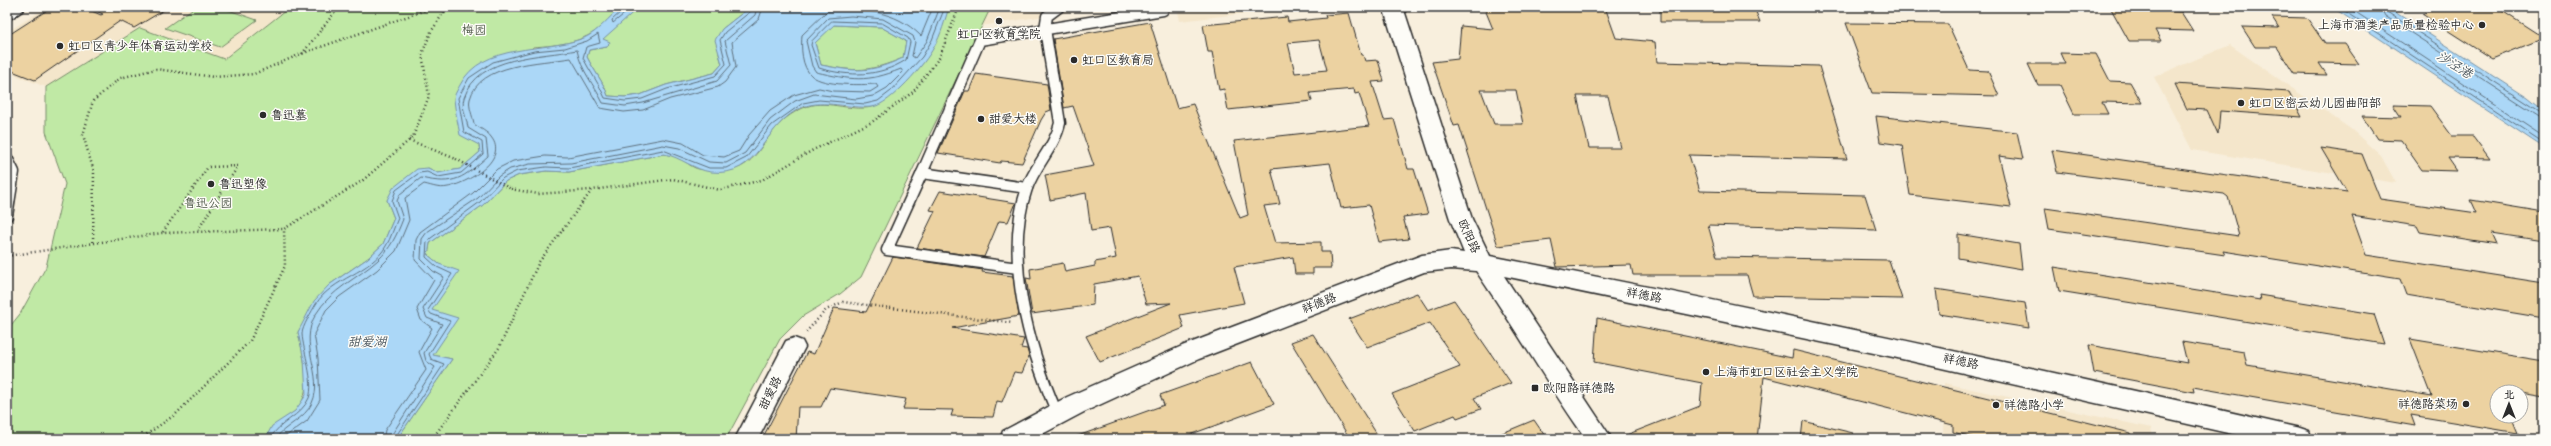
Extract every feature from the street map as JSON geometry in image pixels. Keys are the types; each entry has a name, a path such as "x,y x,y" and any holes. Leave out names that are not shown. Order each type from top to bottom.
{"street":[{"name":"欧阳路","path":"1393,7 1461,219 1483,263 1520,317 1558,380 1600,439"},
{"name":"祥德路","path":"1012,439 1057,413 1144,372 1232,336 1422,264 1450,260 1483,263 1800,326 2045,380 2300,439"},
{"name":"甜爱路","path":"746,439 794,347"}],"lane":[{"path":"7,15 19,7"},
{"path":"1057,413 1044,386 1029,325 1018,268 1016,240 1019,212 1027,188 1060,124 1054,75 1043,30 1047,16 1059,7"},
{"path":"1018,268 888,250 980,40 1163,10"},
{"path":"7,158 14,172 7,216"},
{"path":"922,173 1027,188"}],"path":[{"path":"301,54 339,7"},
{"path":"93,242 94,172 83,135 94,100 120,78 156,69 214,77 254,74 301,54 434,7"},
{"path":"7,256 93,242 162,233 284,229 362,181 413,137 429,96 422,54 431,32 447,7"},
{"path":"409,140 456,159 511,188 538,194 592,190 673,179 720,190 762,180 813,150 872,122 913,92 939,58 959,7"},
{"path":"162,233 208,167 238,166 198,231"},
{"path":"432,439 499,348 539,262 592,190"},
{"path":"140,439 176,414 250,341 286,266 284,229"},
{"path":"794,347 823,310 832,304 843,302 1029,325"}],"shaded area":[{"name":"虹口区青少年体育运动学校","path":"47,7 290,7 224,59 140,28 46,87 7,72 7,32"},
{"name":"虹口区教育学院","path":"991,7 1103,7 981,26"},
{"path":"1177,7 1298,7 1180,21"},
{"name":"虹口区密云幼儿园曲阳部","path":"2230,45 2352,130 2381,156 2396,183 2192,150 2154,77"},
{"name":"祥德路小学","path":"1944,383 2151,428 2153,439 1943,439"}],"green space":[{"path":"195,7 220,7 257,20 220,47 165,28"},
{"name":"鲁迅公园","path":"290,7 621,7 603,25 588,36 562,44 533,47 479,145 480,152 461,169 438,173 428,168 387,200 394,218 383,244 368,258 329,285 298,332 306,374 304,396 300,405 294,412 281,421 265,439 7,439 7,330 20,314 46,267 65,184 46,132 46,87 140,28 224,59"},
{"path":"639,7 750,7 722,29 719,54 722,64 714,73 666,85 640,95 625,97 608,96 604,86 587,57 589,50 607,47 602,39"},
{"path":"949,7 991,7 861,277 840,294 803,316 780,339 726,439 397,439 452,359 432,355 432,311 439,264 428,255 430,243 483,205 506,181 519,175 546,171 569,172 664,154 678,157 691,166 699,169 721,171 738,168 749,161 758,152 775,129 787,117 803,108 820,104 863,108 872,107 878,104 912,75 920,66 933,46"},
{"path":"833,25 881,27 906,41 903,58 881,66 854,70 821,65 815,43"}],"water":[{"name":"甜爱湖","path":"621,7 639,7 603,39 610,42 607,47 589,50 587,57 604,86 608,96 625,97 640,95 666,85 714,73 722,64 715,40 722,29 750,7 949,7 939,38 930,54 907,82 888,99 880,105 872,107 819,104 803,107 789,115 751,159 741,167 728,172 705,171 664,154 569,172 546,171 519,175 506,181 483,205 430,243 428,255 439,264 459,271 432,310 458,318 433,355 452,359 397,439 265,439 272,426 295,411 306,395 304,360 298,332 314,301 329,285 368,258 383,244 394,218 387,200 393,188 417,169 428,168 438,173 460,169 480,152 479,145 460,135 454,104 456,92 470,71 483,62 499,55 568,43 584,38 599,28","holes":["834,25 881,27 906,41 903,58 872,69 863,70 844,69 821,65 815,43"]},
{"name":"沙泾港","path":"2332,7 2387,7 2528,98 2544,111 2544,148"}],"building":[{"path":"52,7 82,7 101,15 103,14 87,7 169,7 134,28 120,21 35,80 7,69 7,36"},
{"path":"1484,7 1605,7 1616,38 1655,42 1657,62 1819,66 1847,159 1689,155 1700,191 1865,195 1876,230 1708,225 1717,257 1889,260 1902,299 1753,296 1747,275 1633,275 1631,265 1557,267 1551,240 1498,246 1459,125 1454,126 1432,62 1458,59 1461,26 1493,29","holes":["1481,90 1516,90 1523,124 1494,124","1577,96 1608,96 1621,148 1589,148"]},
{"path":"1660,7 1754,7 1760,22 1660,22"},
{"path":"2110,7 2160,7 2163,11 2181,12 2193,31 2155,30 2161,41 2129,41"},
{"name":"上海市酒类产品质量检验中心","path":"2442,7 2496,7 2544,38 2492,59 2422,14"},
{"path":"1349,13 1361,55 1363,55 1365,61 1378,60 1384,81 1372,82 1384,120 1394,119 1408,169 1414,169 1428,214 1403,217 1409,239 1379,242 1369,205 1341,208 1330,163 1271,169 1280,204 1264,206 1275,243 1321,242 1321,252 1330,252 1331,268 1313,268 1313,274 1295,274 1293,257 1234,267 1244,303 1180,315 1184,328 1100,362 1086,336 1171,303 1146,304 1138,276 1094,284 1093,305 1032,314 1026,278 1031,279 1030,269 1063,263 1065,272 1095,266 1095,262 1116,258 1110,228 1091,231 1086,193 1050,200 1045,175 1094,166 1073,106 1064,108 1053,39 1150,22 1177,108 1193,104 1240,218 1248,215 1234,141 1369,126 1359,93 1355,94 1354,89 1310,93 1312,101 1228,110 1224,89 1219,90 1212,52 1208,52 1203,25 1287,17 1288,22 1326,18 1325,15","holes":["1319,40 1327,70 1295,73 1288,43"]},
{"path":"2272,17 2307,18 2325,44 2345,44 2359,64 2319,63 2327,75 2294,74 2277,47 2255,47 2242,27 2279,28"},
{"path":"1846,23 1948,24 1969,70 1988,71 1999,96 1872,93"},
{"path":"2060,53 2096,54 2110,81 2130,82 2142,103 2102,102 2108,114 2074,114 2060,85 2038,85 2028,64 2065,64"},
{"name":"甜爱大楼","path":"976,74 1047,84 1051,110 1046,112 1041,120 1022,163 1001,161 1000,163 938,153 965,91 969,91"},
{"path":"2175,84 2289,92 2302,117 2220,111 2218,134 2207,110 2187,109"},
{"path":"2393,105 2430,106 2452,136 2473,136 2490,159 2448,158 2457,171 2422,170 2401,140 2377,139 2362,116 2401,117"},
{"path":"1876,116 2017,132 2023,159 1999,156 2011,207 1910,195 1902,145 1880,142"},
{"path":"2321,148 2362,154 2380,199 2477,213 2471,200 2544,212 2544,241 2492,233 2497,244 2420,232 2417,226 2352,216 2366,255 2544,283 2544,318 2406,295 2400,279 2223,251 2225,255 2049,229 2045,208 2239,236 2228,197 2224,194 2057,172 2052,150 2347,192"},
{"path":"940,191 1016,203 1008,222 999,221 984,257 917,248 935,211 930,210"},
{"path":"1958,234 2019,244 2022,269 1958,258"},
{"path":"893,257 983,270 982,272 1013,276 1019,316 952,328 1024,339 1021,348 1027,349 1029,356 1022,373 1014,372 1002,402 997,401 993,417 951,416 953,410 903,409 906,399 830,388 821,407 798,407 796,439 762,439 807,352 814,354 834,308 866,312"},
{"path":"2054,267 2260,300 2259,295 2374,314 2384,344 2059,291"},
{"path":"1936,289 2025,303 2029,328 1939,314"},
{"path":"1417,293 1428,310 1454,300 1511,383 1474,398 1481,409 1457,418 1455,415 1415,431 1392,394 1460,367 1430,323 1367,347 1349,319"},
{"path":"1597,318 1792,358 1793,350 2131,433 2130,439 1979,439 1953,432 1953,425 1764,377 1757,439 1616,439 1700,406 1702,383 1594,362"},
{"path":"1313,334 1380,439 1350,439 1291,342"},
{"path":"2410,339 2544,361 2544,398 2529,395 2529,384 2489,384 2489,424 2514,424 2518,433 2411,415 2415,426 2193,387 2194,392 2094,373 2089,345 2187,363 2182,342 2244,352 2247,365 2432,396"},
{"path":"1252,362 1274,404 1178,439 1076,439 1075,437 1164,405 1160,395"},
{"path":"1534,420 1547,439 1488,439"},
{"path":"1803,421 1853,433 1852,439 1801,439"}],"place":[{"name":"虹口区教育学院","path":"999,21"},
{"name":"上海市酒类产品质量检验中心","path":"2482,25"},
{"name":"虹口区青少年体育运动学校","path":"60,46"},
{"name":"虹口区教育局","path":"1074,60"},
{"name":"虹口区密云幼儿园曲阳部","path":"2241,103"},
{"name":"鲁迅墓","path":"263,115"},
{"name":"甜爱大楼","path":"981,119"},
{"name":"鲁迅塑像","path":"211,184"},
{"name":"上海市虹口区社会主义学院","path":"1706,372"},
{"name":"欧阳路祥德路","path":"1535,388"},
{"name":"祥德路菜场","path":"2466,404"},
{"name":"祥德路小学","path":"1996,405"}],"park label":[{"name":"梅园","path":"474,30"}]}
